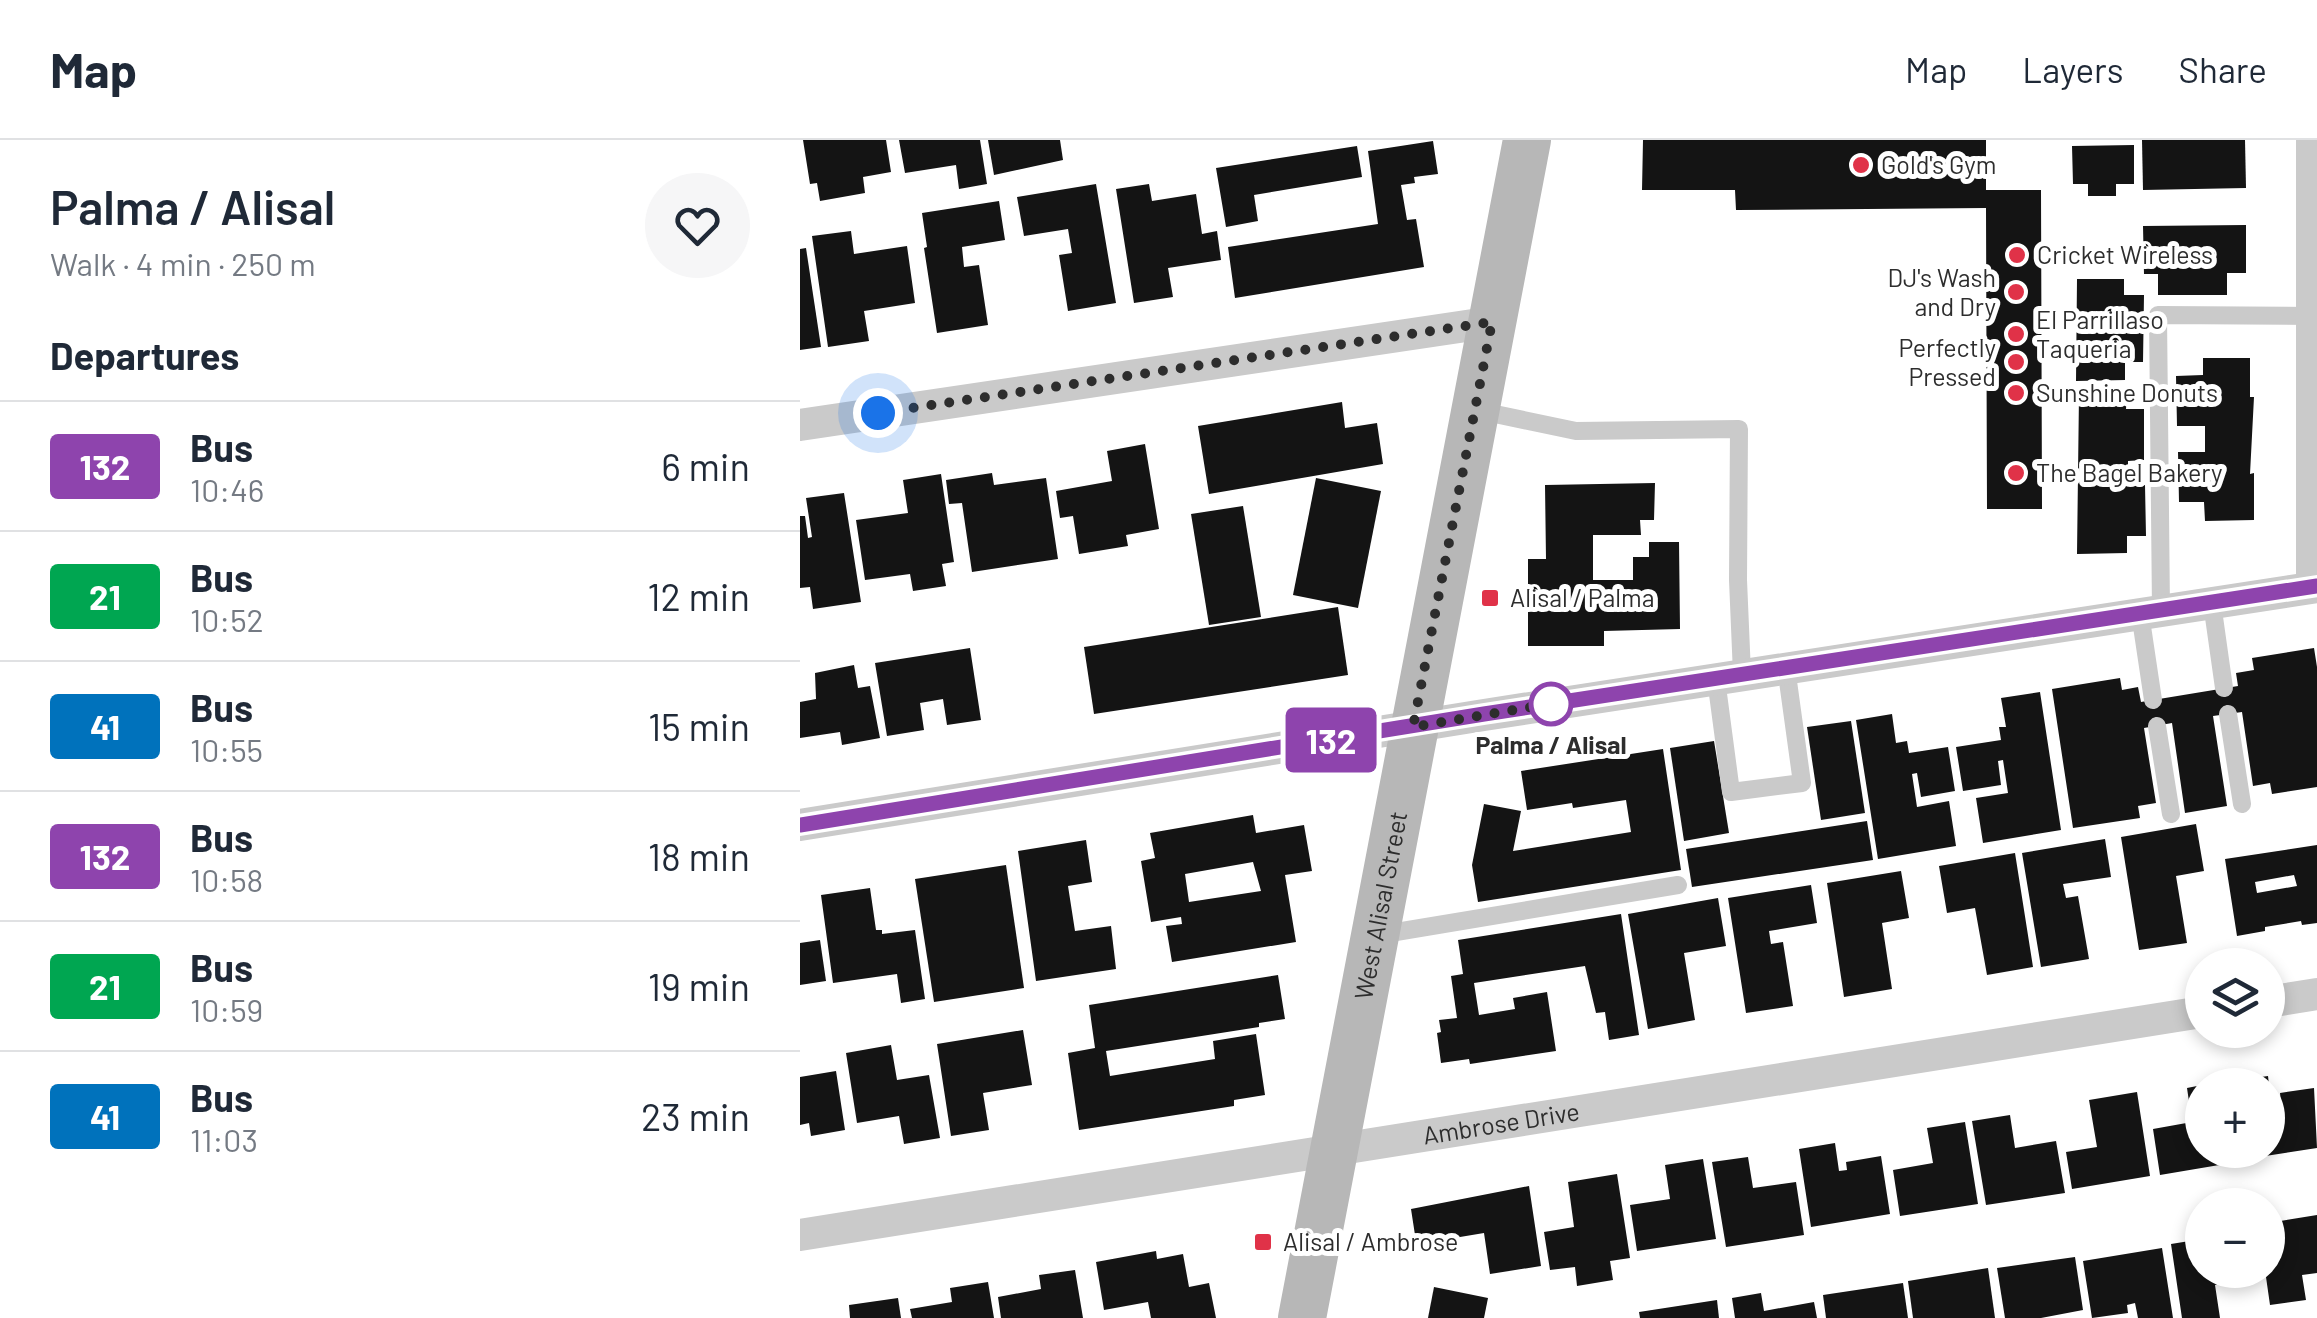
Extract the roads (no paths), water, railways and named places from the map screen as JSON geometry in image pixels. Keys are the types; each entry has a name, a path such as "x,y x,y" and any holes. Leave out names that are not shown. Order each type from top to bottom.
{"main road":[{"name":"West Alisal Street","path":"1302,1318 1527,140"}],"street":[{"path":"800,825 1729,676 2315,587 2312,140"},
{"path":"800,425 1492,322"},
{"path":"2285,999 2317,994"},
{"name":"Ambrose Drive","path":"800,1235 2185,1015"}],"lane":[{"path":"2153,700 2150,612 2158,315 2312,316"},
{"path":"1476,410 1576,431 1739,429 1738,580 1729,676 1731,792 1802,783 1786,668"},
{"path":"2212,602 2224,688"},
{"path":"2228,714 2242,804"},
{"path":"2157,726 2171,814"},
{"path":"1377,936 1678,885"}],"place":[{"name":"Gold's Gym","path":"1861,165"},
{"name":"Cricket Wireless","path":"2017,255"},
{"name":"DJ's Wash and Dry","path":"2016,292"},
{"name":"El Parrillaso Taqueria","path":"2016,334"},
{"name":"Perfectly Pressed","path":"2016,362"},
{"name":"Sunshine Donuts","path":"2016,393"},
{"name":"The Bagel Bakery","path":"2016,473"},
{"name":"Alisal / Palma","path":"1490,598"},
{"name":"Palma / Alisal","path":"1551,704"},
{"name":"Alisal / Ambrose","path":"1263,1242"}]}
